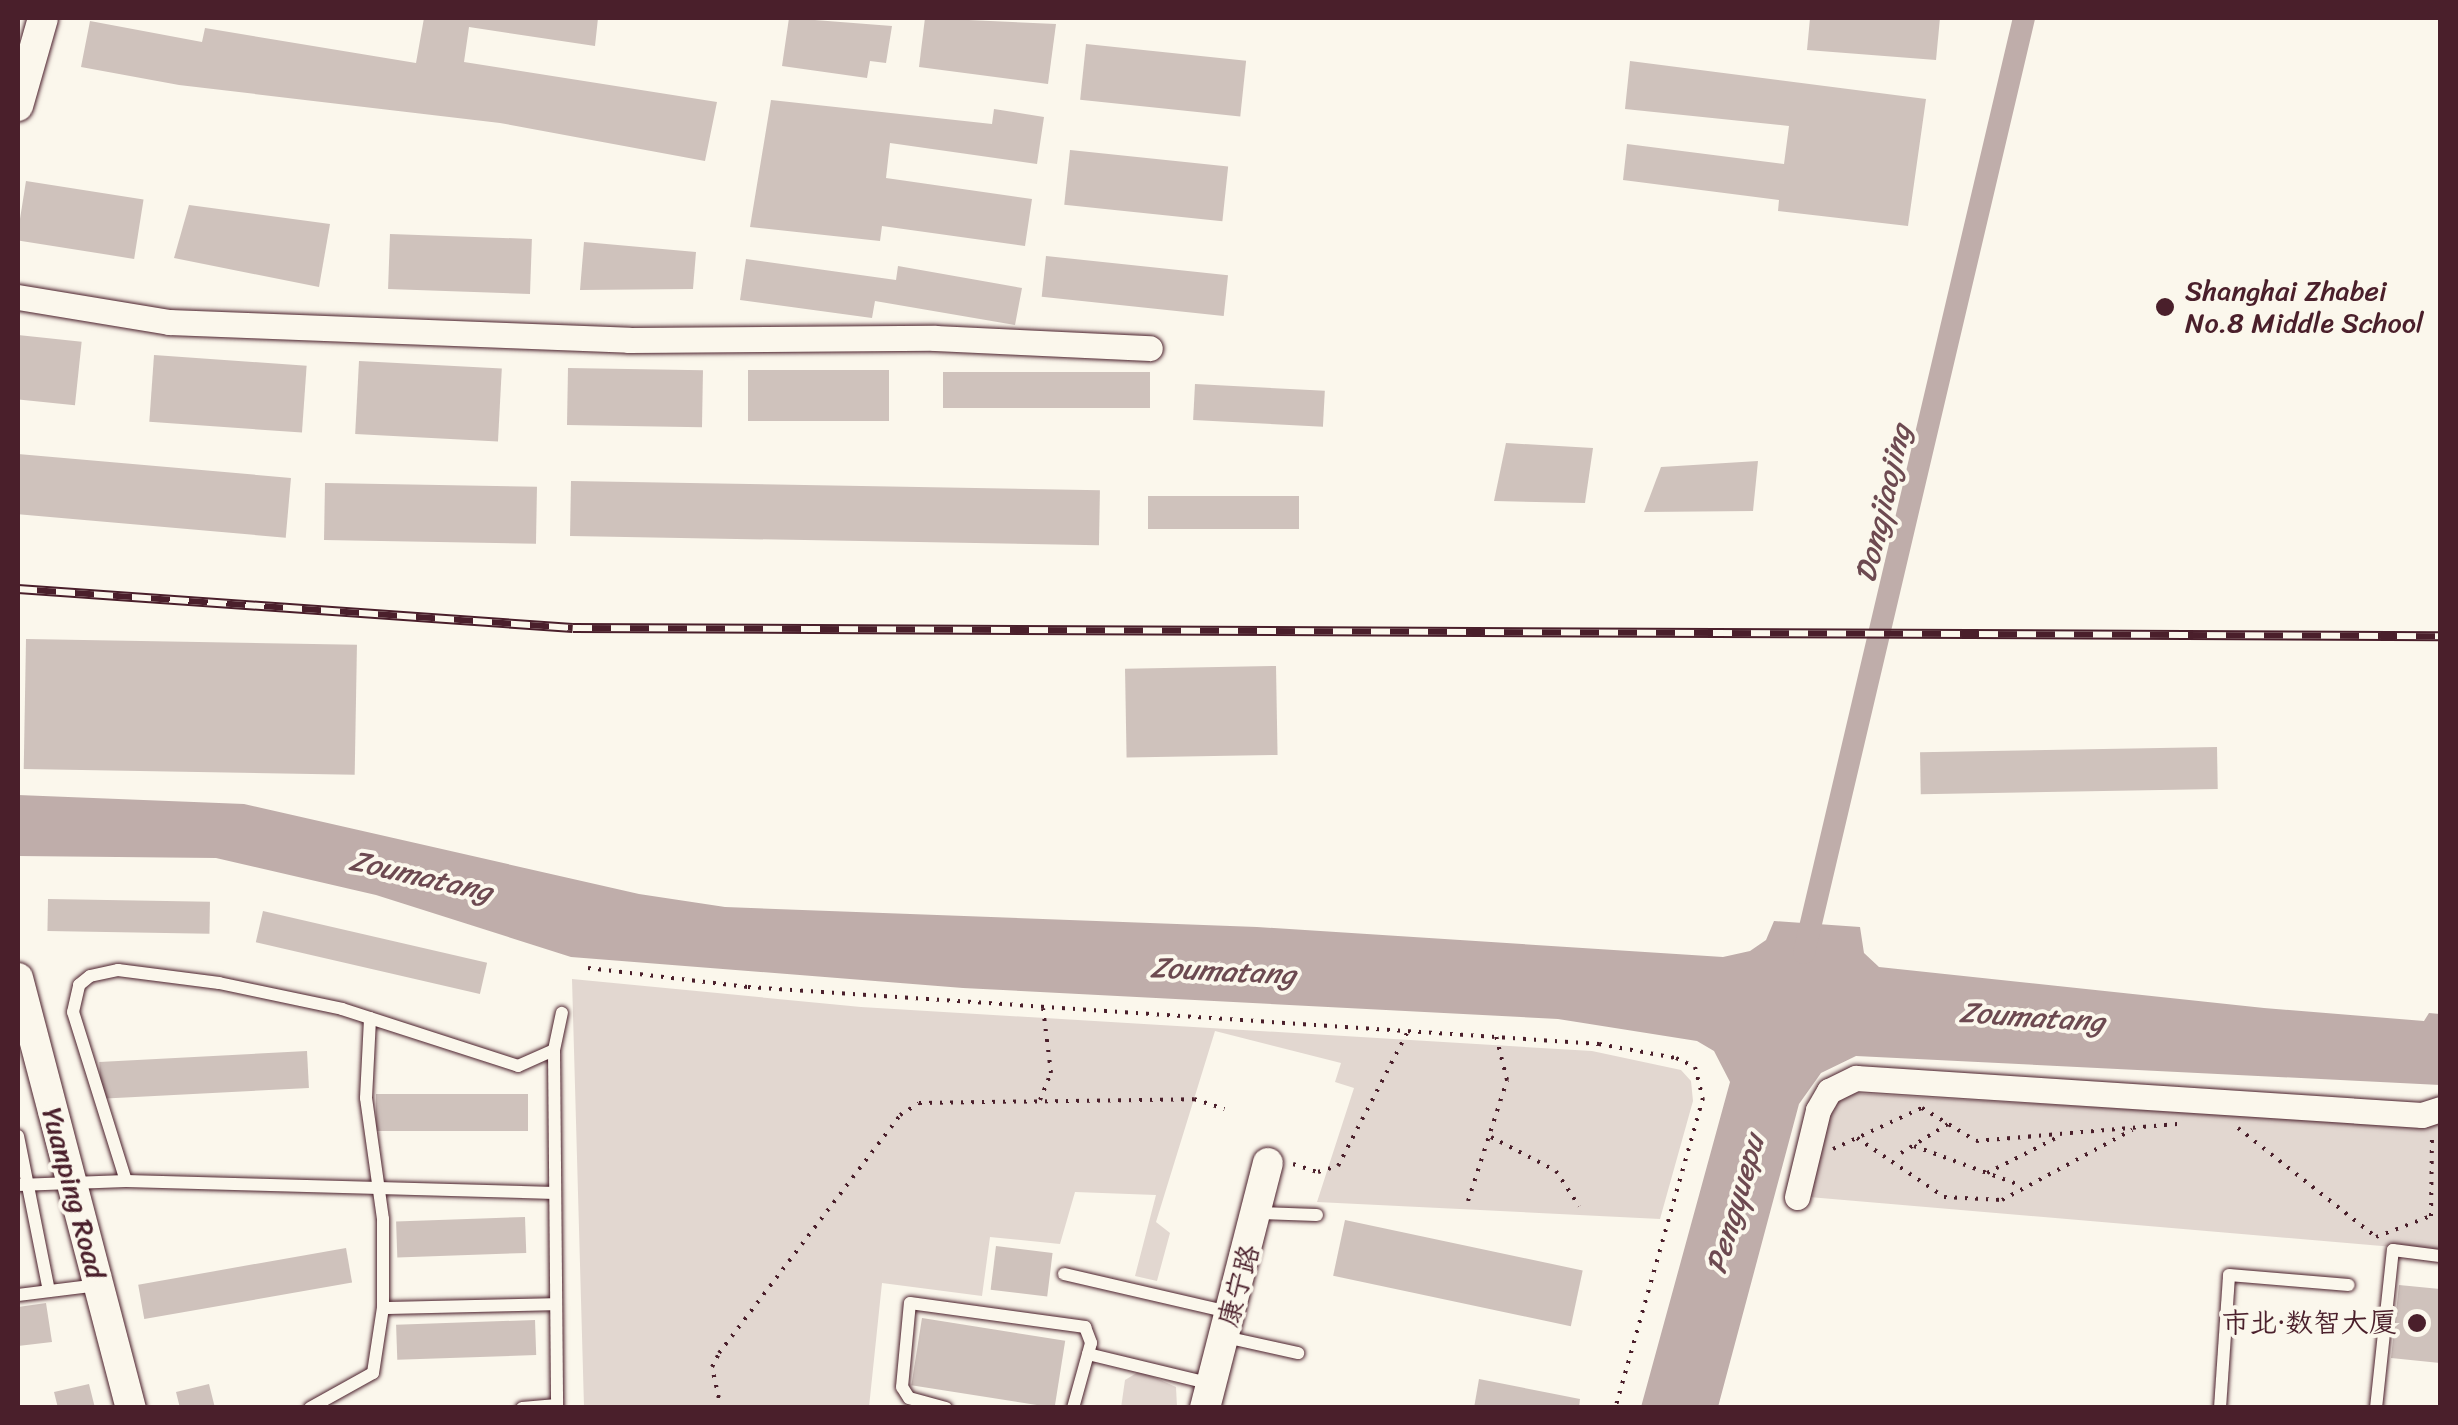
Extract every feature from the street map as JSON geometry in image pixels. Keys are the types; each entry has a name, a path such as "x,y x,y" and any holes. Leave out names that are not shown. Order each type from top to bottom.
{"street":[{"path":"18,106 43,18"},
{"path":"18,297 169,322 629,340 935,338 1150,348"},
{"name":"Yuanping Road","path":"18,978 131,1408"},
{"path":"1797,1198 1818,1110 1843,1082 1970,1086 2422,1114 2438,1120"},
{"name":"康宁路","path":"1209,1396 1260,1214 1268,1163"}],"lane":[{"path":"126,1181 73,1012 79,986 90,976 118,970 218,982 370,1018 518,1066 554,1050"},
{"path":"522,1408 557,1406 554,1050 562,1013"},
{"path":"310,1408 372,1374 383,1308 380,1188 366,1098 370,1018"},
{"path":"18,1136 22,1185 49,1292"},
{"path":"22,1185 126,1181 555,1193"},
{"path":"1260,1214 1316,1215"},
{"path":"2376,1408 2393,1250 2440,1256"},
{"path":"1064,1274 1228,1325 1298,1353"},
{"path":"2220,1408 2229,1275 2349,1285"},
{"path":"18,1295 98,1285"},
{"path":"946,1408 909,1398 902,1387 910,1303 1076,1323 1089,1335 1088,1354 1073,1408"},
{"path":"383,1308 556,1304"},
{"path":"1088,1354 1209,1396"},
{"path":"332,1398 346,1408"}],"path":[{"path":"588,968 748,988 1496,1036 1647,1050 1695,1067 1704,1081 1615,1408"},
{"path":"1039,1102 1051,1074 1043,1008"},
{"path":"1268,1163 1318,1172 1338,1166 1408,1030"},
{"path":"1468,1201 1492,1137 1507,1080 1496,1036"},
{"path":"1806,1162 1970,1086"},
{"path":"721,1408 712,1368 718,1353 900,1114 919,1103 1194,1099 1224,1109"},
{"path":"2238,1103 2226,1118 2376,1237 2431,1216 2428,1147 2438,1120"},
{"path":"1922,1108 1976,1141 2190,1122"},
{"path":"1901,1154 1948,1124"},
{"path":"1857,1138 1944,1197 2002,1200 2136,1128"},
{"path":"1986,1173 2064,1134"},
{"path":"1492,1137 1556,1171 1579,1206"},
{"path":"1914,1146 2024,1187"}],"shaded area":[{"path":"572,979 861,1007 1592,1051 1681,1070 1691,1081 1693,1101 1660,1219 1317,1202 1354,1088 1335,1082 1341,1063 1215,1031 1156,1222 1170,1233 1157,1281 1135,1276 1156,1195 1075,1192 1060,1244 990,1237 982,1296 882,1283 869,1407 584,1407"},
{"path":"1852,1093 2417,1126 2440,1122 2440,1251 1809,1197 1828,1109"},
{"path":"1140,1371 1176,1387 1177,1407 1121,1408 1125,1380"}],"water":[{"path":"18,795 244,804 639,894 725,907 1257,927 1723,957 1750,951 1766,940 1774,921 1860,927 1864,953 1879,967 2264,1008 2424,1021 2429,1013 2440,1014 2440,1085 1856,1056 1821,1073 1799,1104 1718,1407 1641,1407 1730,1082 1714,1051 1697,1041 1558,1019 963,988 571,957 376,895 216,858 18,856"}],"building":[{"path":"424,18 598,18 595,46 469,27 464,62 717,102 705,161 500,123 179,85 81,67 90,21 202,42 205,28 416,63"},
{"path":"789,18 892,26 886,63 870,61 867,78 782,66"},
{"path":"925,18 1056,24 1048,84 919,67"},
{"path":"1810,18 1940,18 1936,60 1807,50"},
{"path":"1086,44 1246,61 1240,117 1080,100"},
{"path":"1630,61 1926,99 1908,226 1778,211 1779,200 1623,180 1627,144 1784,164 1789,126 1625,109"},
{"path":"771,100 992,124 994,109 1044,117 1037,164 890,143 886,178 1032,199 1025,246 882,226 880,241 750,227"},
{"path":"1070,150 1228,167 1222,221 1064,205"},
{"path":"26,181 144,200 134,259 18,240"},
{"path":"189,205 330,224 319,287 174,258"},
{"path":"390,234 532,239 530,294 388,289"},
{"path":"584,242 696,252 693,289 580,290"},
{"path":"1046,256 1228,275 1224,316 1042,297"},
{"path":"746,259 896,280 898,266 1022,288 1015,325 875,301 872,318 740,300"},
{"path":"18,335 82,342 75,405 18,399"},
{"path":"154,355 307,366 302,433 149,422"},
{"path":"359,361 502,368 498,441 355,434"},
{"path":"568,368 703,370 702,427 567,425"},
{"path":"748,370 889,370 889,421 748,421"},
{"path":"943,372 1150,372 1150,408 943,408"},
{"path":"1195,384 1325,391 1323,427 1193,420"},
{"path":"1506,443 1593,448 1585,503 1494,501"},
{"path":"18,454 291,478 286,538 18,514"},
{"path":"1758,461 1753,511 1644,512 1661,467"},
{"path":"571,481 1100,490 1099,545 570,536"},
{"path":"325,483 537,487 536,544 324,540"},
{"path":"1148,496 1299,496 1299,529 1148,529"},
{"path":"26,639 357,645 355,775 24,769"},
{"path":"1276,666 1278,755 1127,758 1125,669"},
{"path":"2217,747 2218,789 1921,794 1920,752"},
{"path":"48,899 210,902 209,934 47,931"},
{"path":"263,911 487,963 480,994 256,942"},
{"path":"307,1051 309,1088 101,1099 99,1062"},
{"path":"376,1094 528,1094 528,1131 376,1131"},
{"path":"525,1217 526,1253 397,1257 396,1222"},
{"path":"1345,1220 1583,1271 1571,1326 1333,1276"},
{"path":"996,1246 1053,1253 1047,1297 991,1290"},
{"path":"346,1248 352,1282 144,1319 138,1285"},
{"name":"市北·数智大厦","path":"2399,1285 2440,1289 2440,1363 2391,1358"},
{"path":"46,1303 52,1342 18,1346 18,1307"},
{"path":"922,1318 1065,1341 1055,1408 911,1385"},
{"path":"535,1320 536,1355 397,1360 396,1325"},
{"path":"1479,1379 1580,1399 1579,1408 1474,1408"},
{"path":"89,1384 95,1408 58,1408 54,1392"},
{"path":"209,1384 215,1408 180,1408 176,1392"}],"waterway":[{"name":"Dongjiaojing","path":"1804,953 2024,18"}],"railway":[{"path":"18,589 573,628 2440,636"}],"place":[{"name":"Shanghai Zhabei No.8 Middle School","path":"2165,307"},
{"name":"市北·数智大厦","path":"2417,1323"}],"water label":[{"name":"Zoumatang","path":"421,876"},
{"name":"Zoumatang","path":"1223,971"},
{"name":"Zoumatang","path":"2032,1017"},
{"name":"Pengyuepu","path":"1735,1204"}]}
